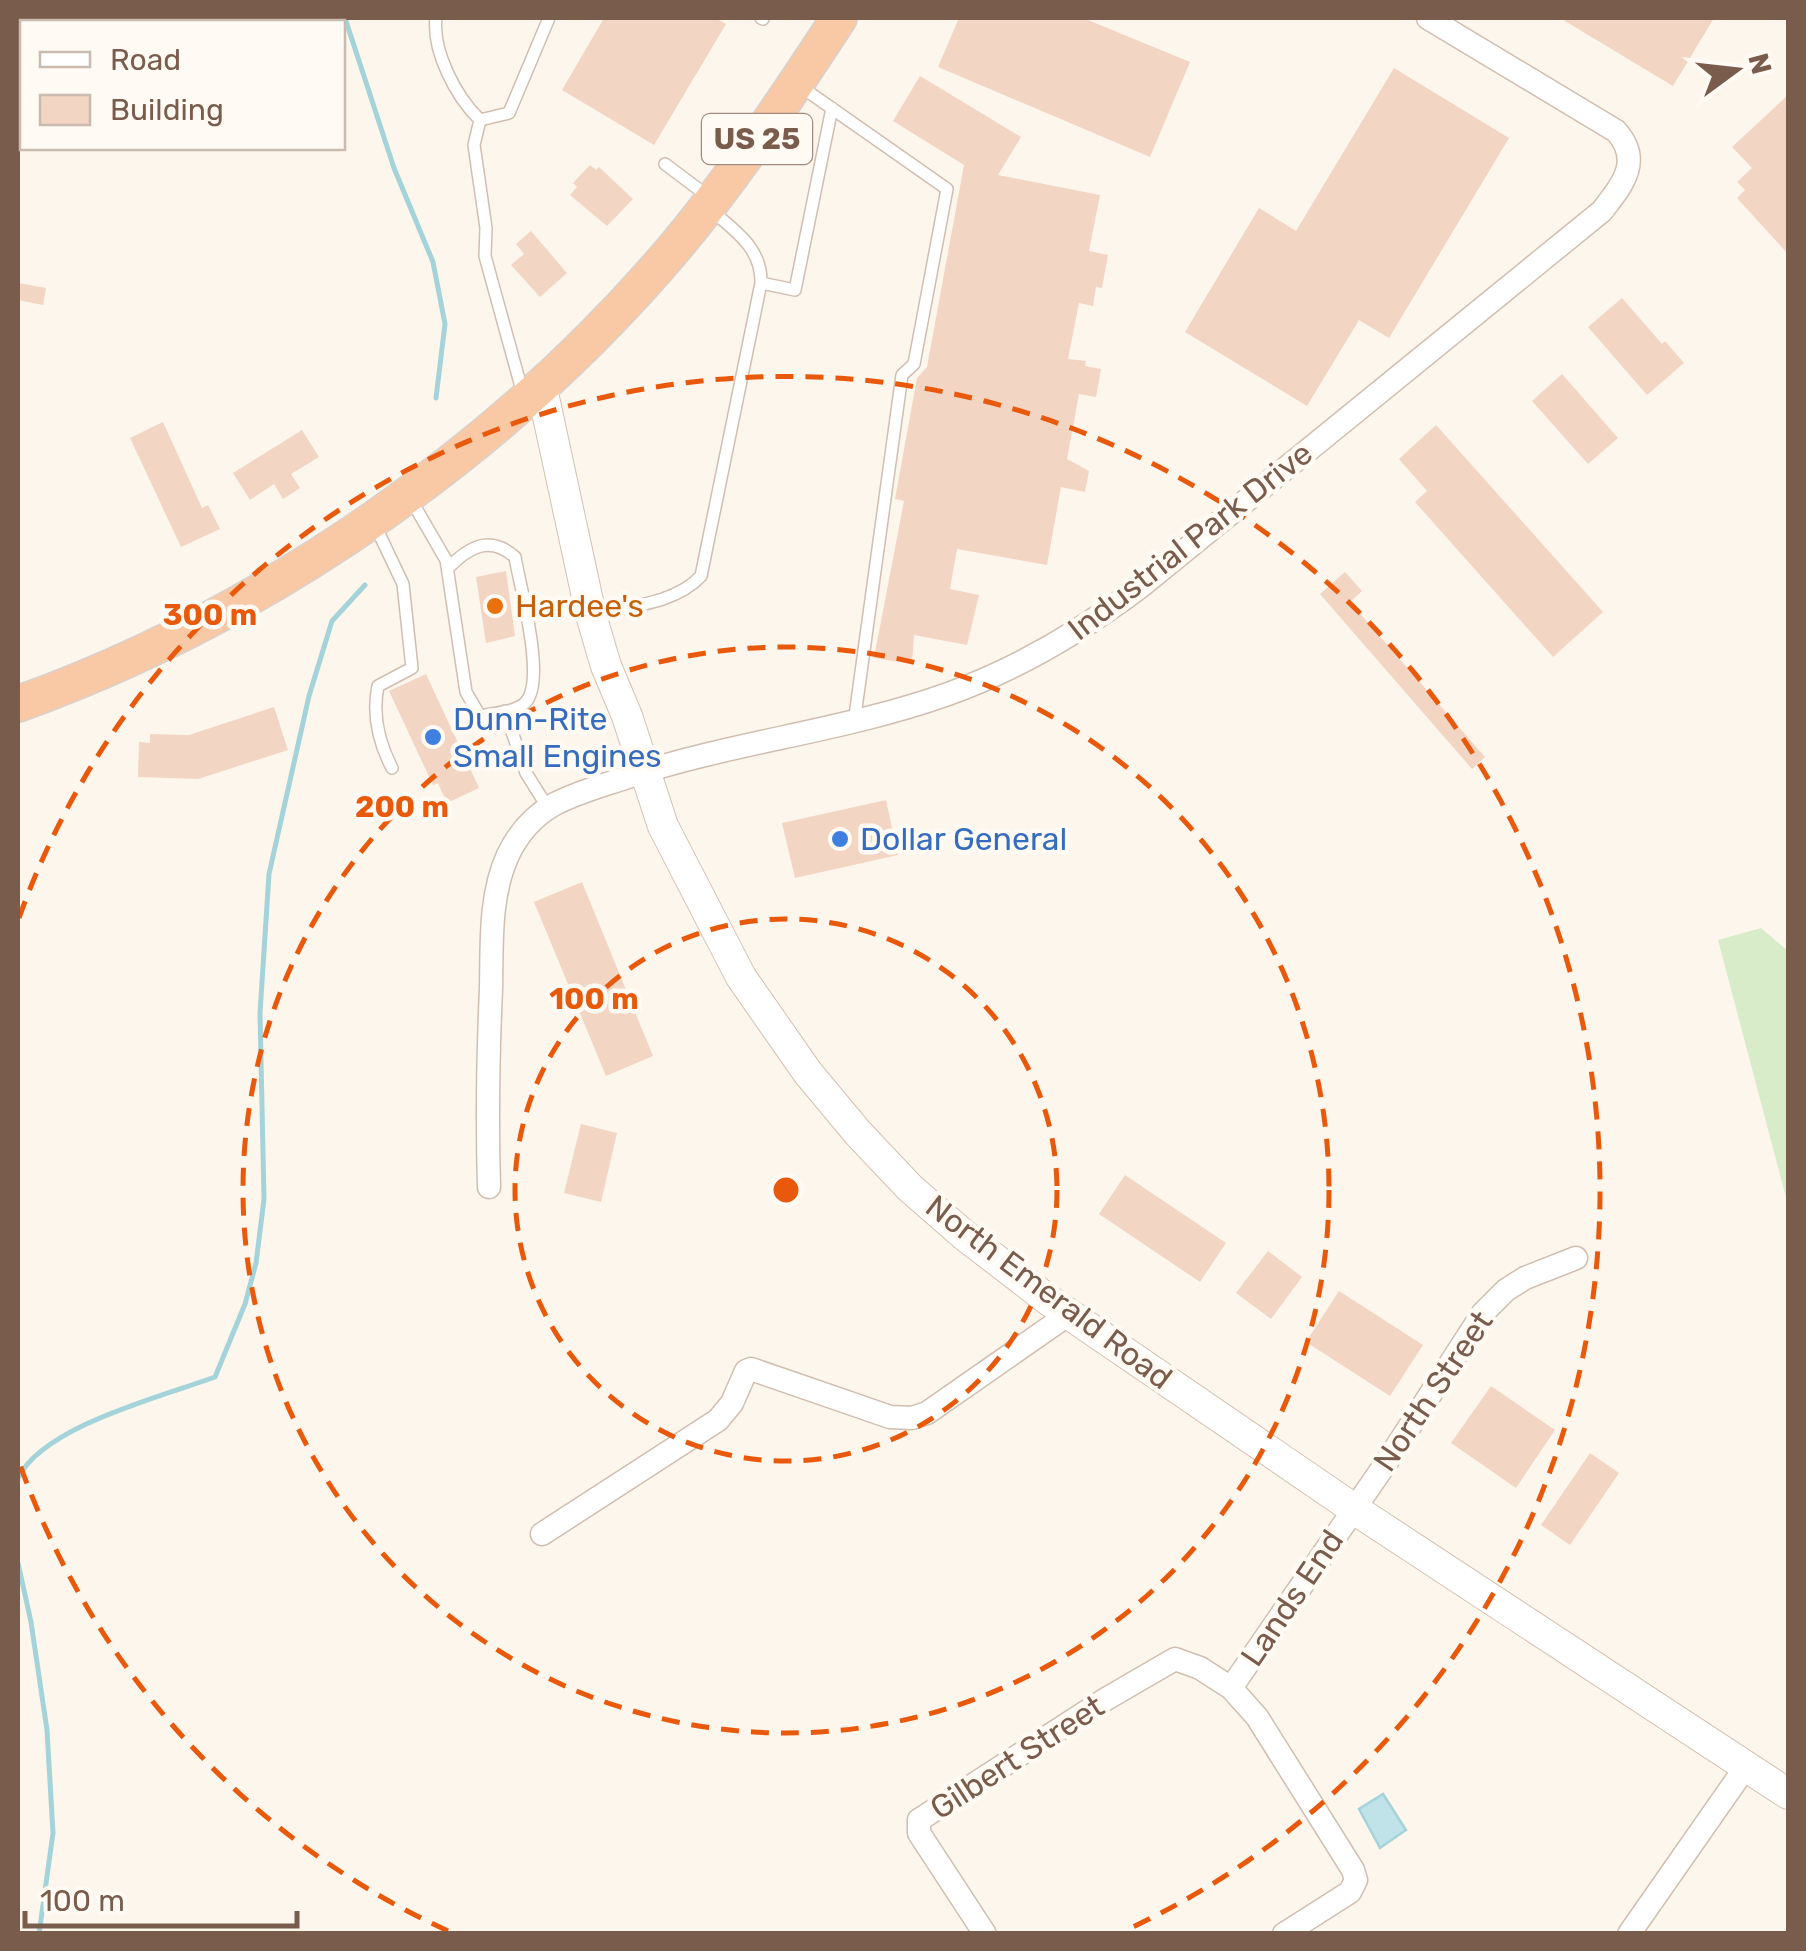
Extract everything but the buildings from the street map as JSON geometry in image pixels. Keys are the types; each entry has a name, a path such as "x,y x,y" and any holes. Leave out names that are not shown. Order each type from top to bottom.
{"highway":[{"name":"US 25","path":"18,704 131,658 309,562 408,494 533,392 611,316 710,204 838,18"}],"main road":[{"name":"North Emerald Road","path":"533,392 606,666 646,771 662,826 741,977 808,1073 858,1133 910,1188 964,1235 1070,1314 1354,1508 1788,1794"}],"street":[{"name":"Industrial Park Drive","path":"548,808 571,796 691,758 909,708 991,677 1063,640 1098,618 1609,202 1626,180 1629,169 1626,146 1616,132 1428,18"},
{"path":"489,1187 486,1104 496,898 502,869 518,837 548,808"},
{"name":"North Street","path":"1354,1508 1490,1304 1525,1278 1576,1258"},
{"path":"542,1534 718,1420 732,1403 746,1371 752,1369 890,1417 912,1418 927,1413 1070,1314"},
{"name":"Lands End","path":"1232,1688 1354,1508"},
{"name":"Gilbert Street","path":"984,1934 919,1833 919,1820 1170,1660 1184,1660 1232,1688"},
{"path":"1232,1688 1257,1718 1356,1880 1350,1892 1284,1934"},
{"path":"1629,1934 1747,1764"}],"lane":[{"path":"436,18 434,35 463,104 480,120"},
{"path":"480,120 509,113 549,18"},
{"path":"796,83 947,189 914,364 902,375 854,723"},
{"path":"761,283 795,290 832,108"},
{"path":"480,120 474,145 486,228 485,256 533,392"},
{"path":"592,615 674,596 689,589 701,576 761,283 762,265 754,250 665,164"},
{"path":"408,494 446,560 466,692 480,716 517,709 531,694 535,670 515,558 506,550 482,544 466,550 448,568"},
{"path":"372,520 403,584 412,668 378,686 374,704 382,749 392,768"},
{"path":"505,711 526,773 548,808"}],"green space":[{"path":"1761,928 1788,951 1788,1205 1718,940"}],"water":[{"path":"1383,1794 1406,1830 1380,1848 1359,1809"}],"waterway":[{"path":"345,18 394,168 433,262 445,324 436,398"},
{"path":"18,1478 52,1443 77,1428 215,1377 245,1304 256,1263 264,1199 260,1013 269,874 309,696 332,621 365,585"},
{"path":"18,1563 47,1730 53,1833 39,1934"}],"place":[{"name":"Hardee's","path":"495,606"},
{"name":"Dunn-Rite Small Engines","path":"433,737"},
{"name":"Dollar General","path":"840,839"}]}
